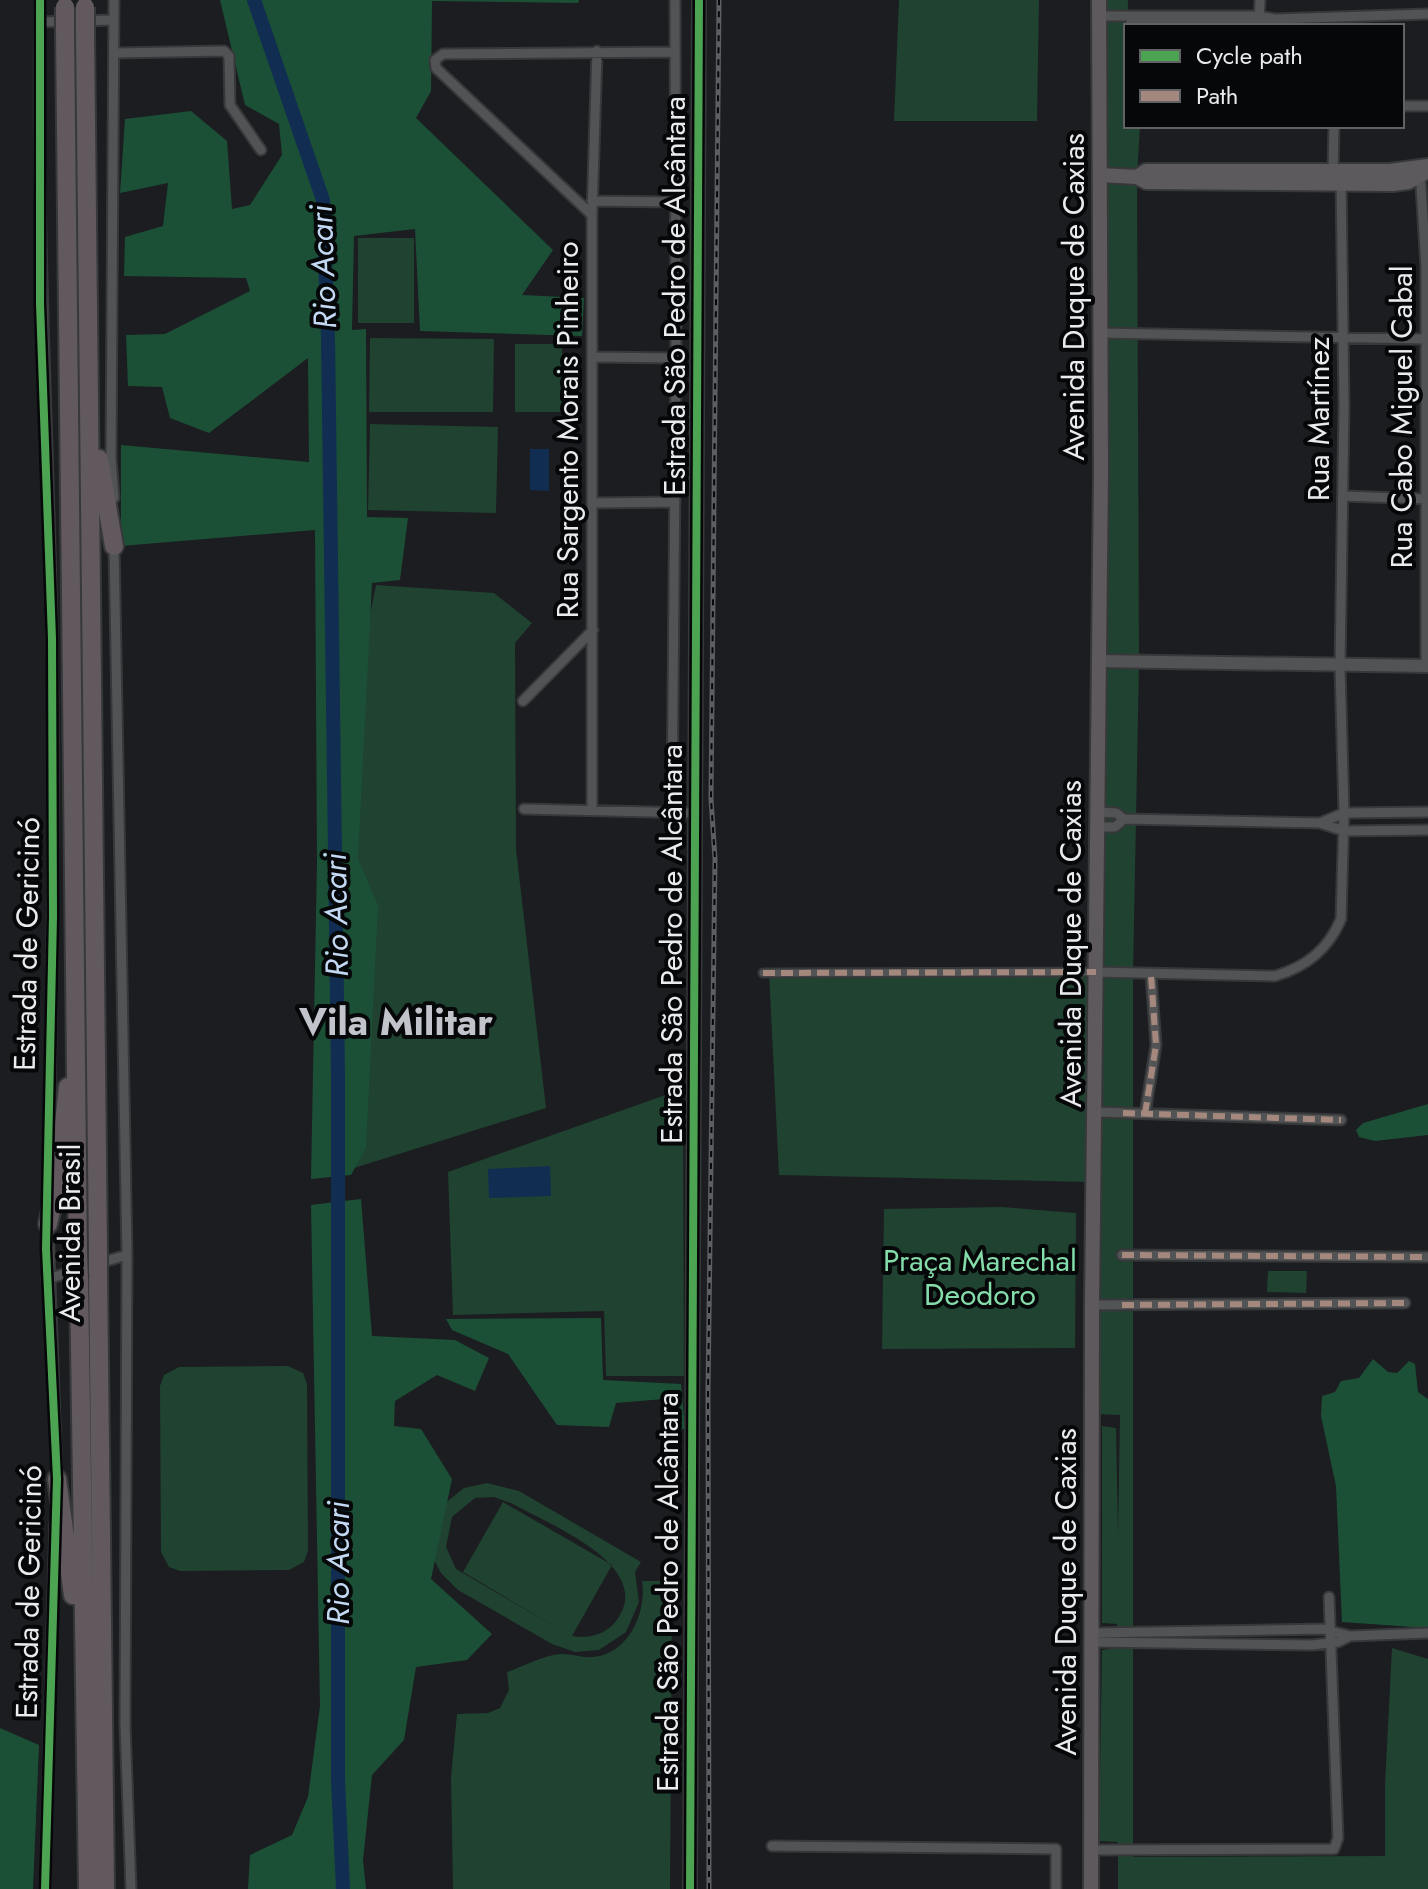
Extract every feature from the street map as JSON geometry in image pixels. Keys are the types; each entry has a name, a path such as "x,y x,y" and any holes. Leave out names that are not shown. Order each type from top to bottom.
{"highway":[{"name":"Avenida Brasil","path":"65,3 78,1254 87,1772 105,1889"},
{"name":"Avenida Brasil","path":"85,3 98,1253 97,1851 88,1889"},
{"path":"90,427 114,546"},
{"path":"48,1224 57,1185 76,1041"},
{"path":"57,1479 73,1579 80,1757 87,1772"},
{"path":"76,1889 97,1851"},
{"path":"97,1851 113,1889"}],"main road":[{"name":"Avenida Duque de Caxias","path":"1091,1889 1092,1305 1099,661 1099,0"},
{"path":"1100,175 1137,177 1146,171 1338,175 1424,170"}],"street":[{"name":"Estrada de Gericinó","path":"40,0 40,304 52,639 53,916 47,1279 57,1479 45,1889"},
{"path":"114,0 111,458 127,1255 123,1566 126,1807 131,1889"},
{"path":"672,812 675,0"},
{"name":"Estrada São Pedro de Alcântara","path":"690,1889 699,0"},
{"path":"1260,0 1267,21"},
{"path":"1099,16 1130,20 1330,21 1428,14"},
{"path":"40,22 114,20"},
{"path":"115,53 224,51 229,56 230,105 261,150"},
{"name":"Rua Sargento Morais Pinheiro","path":"592,809 592,201 597,51"},
{"path":"592,215 434,65 443,54 675,52"},
{"path":"1404,106 1428,106"},
{"name":"Rua Martínez","path":"1151,975 1275,976 1298,969 1335,933 1344,907 1340,667 1344,496 1343,336 1334,128"},
{"name":"Rua Cabo Miguel Cabal","path":"1424,170 1427,666"},
{"path":"592,201 675,202"},
{"path":"1100,333 1426,339"},
{"path":"593,357 676,358"},
{"path":"675,491 699,492"},
{"path":"1344,496 1426,499"},
{"path":"593,503 675,502"},
{"path":"523,701 593,630"},
{"path":"1099,661 1427,666"},
{"path":"524,809 695,813"},
{"path":"1320,823 1344,813 1428,812"},
{"path":"1098,819 1116,813 1124,819 1320,823 1344,831 1428,830"},
{"path":"1098,819 1115,827 1124,819"},
{"path":"763,973 1096,972 1151,975 1156,1045 1145,1114"},
{"path":"1096,1112 1341,1120"},
{"path":"47,1279 127,1255"},
{"path":"1122,1255 1428,1257"},
{"path":"1092,1305 1405,1303"},
{"path":"1091,1850 1327,1852 1334,1849 1338,1838 1329,1597"},
{"path":"1092,1637 1332,1630 1350,1636"},
{"path":"1228,1644 1229,1631"},
{"path":"1092,1637 1228,1644 1333,1643 1350,1636 1428,1633"},
{"path":"772,1846 1056,1849 1056,1889"}],"green space":[{"path":"220,0 579,0 578,3 432,1 431,91 416,118 553,250 522,295 584,298 582,336 420,331 415,229 354,236 352,330 366,329 367,517 408,518 400,580 372,583 358,859 378,905 366,1148 351,1175 311,1179 317,862 315,530 121,546 121,445 309,462 308,358 209,433 170,418 162,387 128,386 126,335 165,334 250,291 246,278 124,276 125,237 163,226 168,183 120,193 125,119 191,111 227,141 232,209 250,205 282,155 279,124 245,105"},
{"path":"899,0 1039,0 1037,121 894,121"},
{"path":"1101,0 1128,0 1128,24 1124,24 1124,128 1140,128 1137,177 1139,662 1133,975 1133,1857 1385,1856 1392,1648 1428,1659 1428,1889 1118,1889 1118,1842 1099,1841 1102,1650 1117,1648 1117,1624 1102,1623 1102,1426 1116,1428 1118,1535 1120,1415 1092,1414 1088,1182 779,1175 769,972 1095,972"},
{"path":"358,238 414,238 414,323 358,323"},
{"path":"370,338 494,339 493,412 369,412"},
{"path":"515,344 562,344 562,412 515,412"},
{"path":"370,424 498,427 496,513 368,510"},
{"path":"376,585 494,593 532,623 515,643 516,849 546,1108 354,1168 353,699"},
{"path":"674,1092 683,1097 684,1376 606,1376 604,1311 453,1315 448,1172"},
{"path":"1428,1104 1428,1135 1375,1141 1359,1137 1356,1130 1363,1123"},
{"path":"361,1199 372,1336 455,1340 489,1358 475,1391 437,1375 395,1401 394,1426 421,1429 452,1479 431,1579 492,1634 467,1660 416,1667 404,1740 372,1775 363,1860 366,1889 248,1889 250,1855 292,1835 308,1797 320,1706 311,1205"},
{"name":"Praça Marechal Deodoro","path":"1002,1207 1076,1213 1075,1348 882,1349 884,1209"},
{"path":"1268,1271 1307,1271 1306,1293 1267,1292"},
{"path":"601,1318 603,1380 681,1384 685,1429 661,1429 664,1399 616,1403 609,1427 557,1425 508,1354 452,1330 446,1319"},
{"path":"1373,1359 1388,1372 1397,1373 1409,1361 1415,1364 1418,1392 1428,1399 1428,1628 1342,1622 1336,1486 1321,1416 1322,1396 1335,1392 1341,1381 1359,1378"},
{"path":"288,1366 303,1373 307,1384 308,1551 304,1562 289,1570 180,1571 169,1567 161,1552 160,1386 164,1375 179,1367"},
{"path":"487,1483 519,1491 641,1562 635,1572 639,1602 626,1632 599,1650 575,1652 552,1644 458,1590 441,1573 433,1558 444,1504 464,1488","holes":["494,1497 571,1535 608,1563 503,1502 463,1572 571,1636 456,1569 446,1547 452,1517 475,1498","611,1566 622,1582 625,1601 612,1626 596,1635 572,1636"]},
{"path":"642,1581 672,1581 670,1889 453,1889 451,1777 457,1714 488,1713 500,1708 509,1690 507,1672 554,1655 593,1657 616,1648 625,1640 638,1618"},
{"path":"0,1728 39,1745 33,1889 0,1889"}],"water":[{"path":"530,449 549,449 549,491 530,490"},
{"path":"550,1166 551,1196 489,1198 488,1169"}],"waterway":[{"name":"Rio Acari","path":"254,0 323,200 328,339 338,1074 338,1781 343,1889"}],"railway":[{"path":"709,1889 708,1392 715,859 711,799 719,0"}],"marked path":[{"path":"763,973 1096,972"},
{"path":"1145,1114 1156,1045 1151,975"},
{"path":"1123,1113 1341,1120"},
{"path":"1122,1255 1428,1257"},
{"path":"1122,1305 1405,1303"}],"cycle path":[{"path":"40,0 40,304 52,639 53,916 46,1249 57,1479 45,1889"},
{"path":"690,1889 699,0"}],"district":[{"name":"Vila Militar","path":"396,1022"}]}
